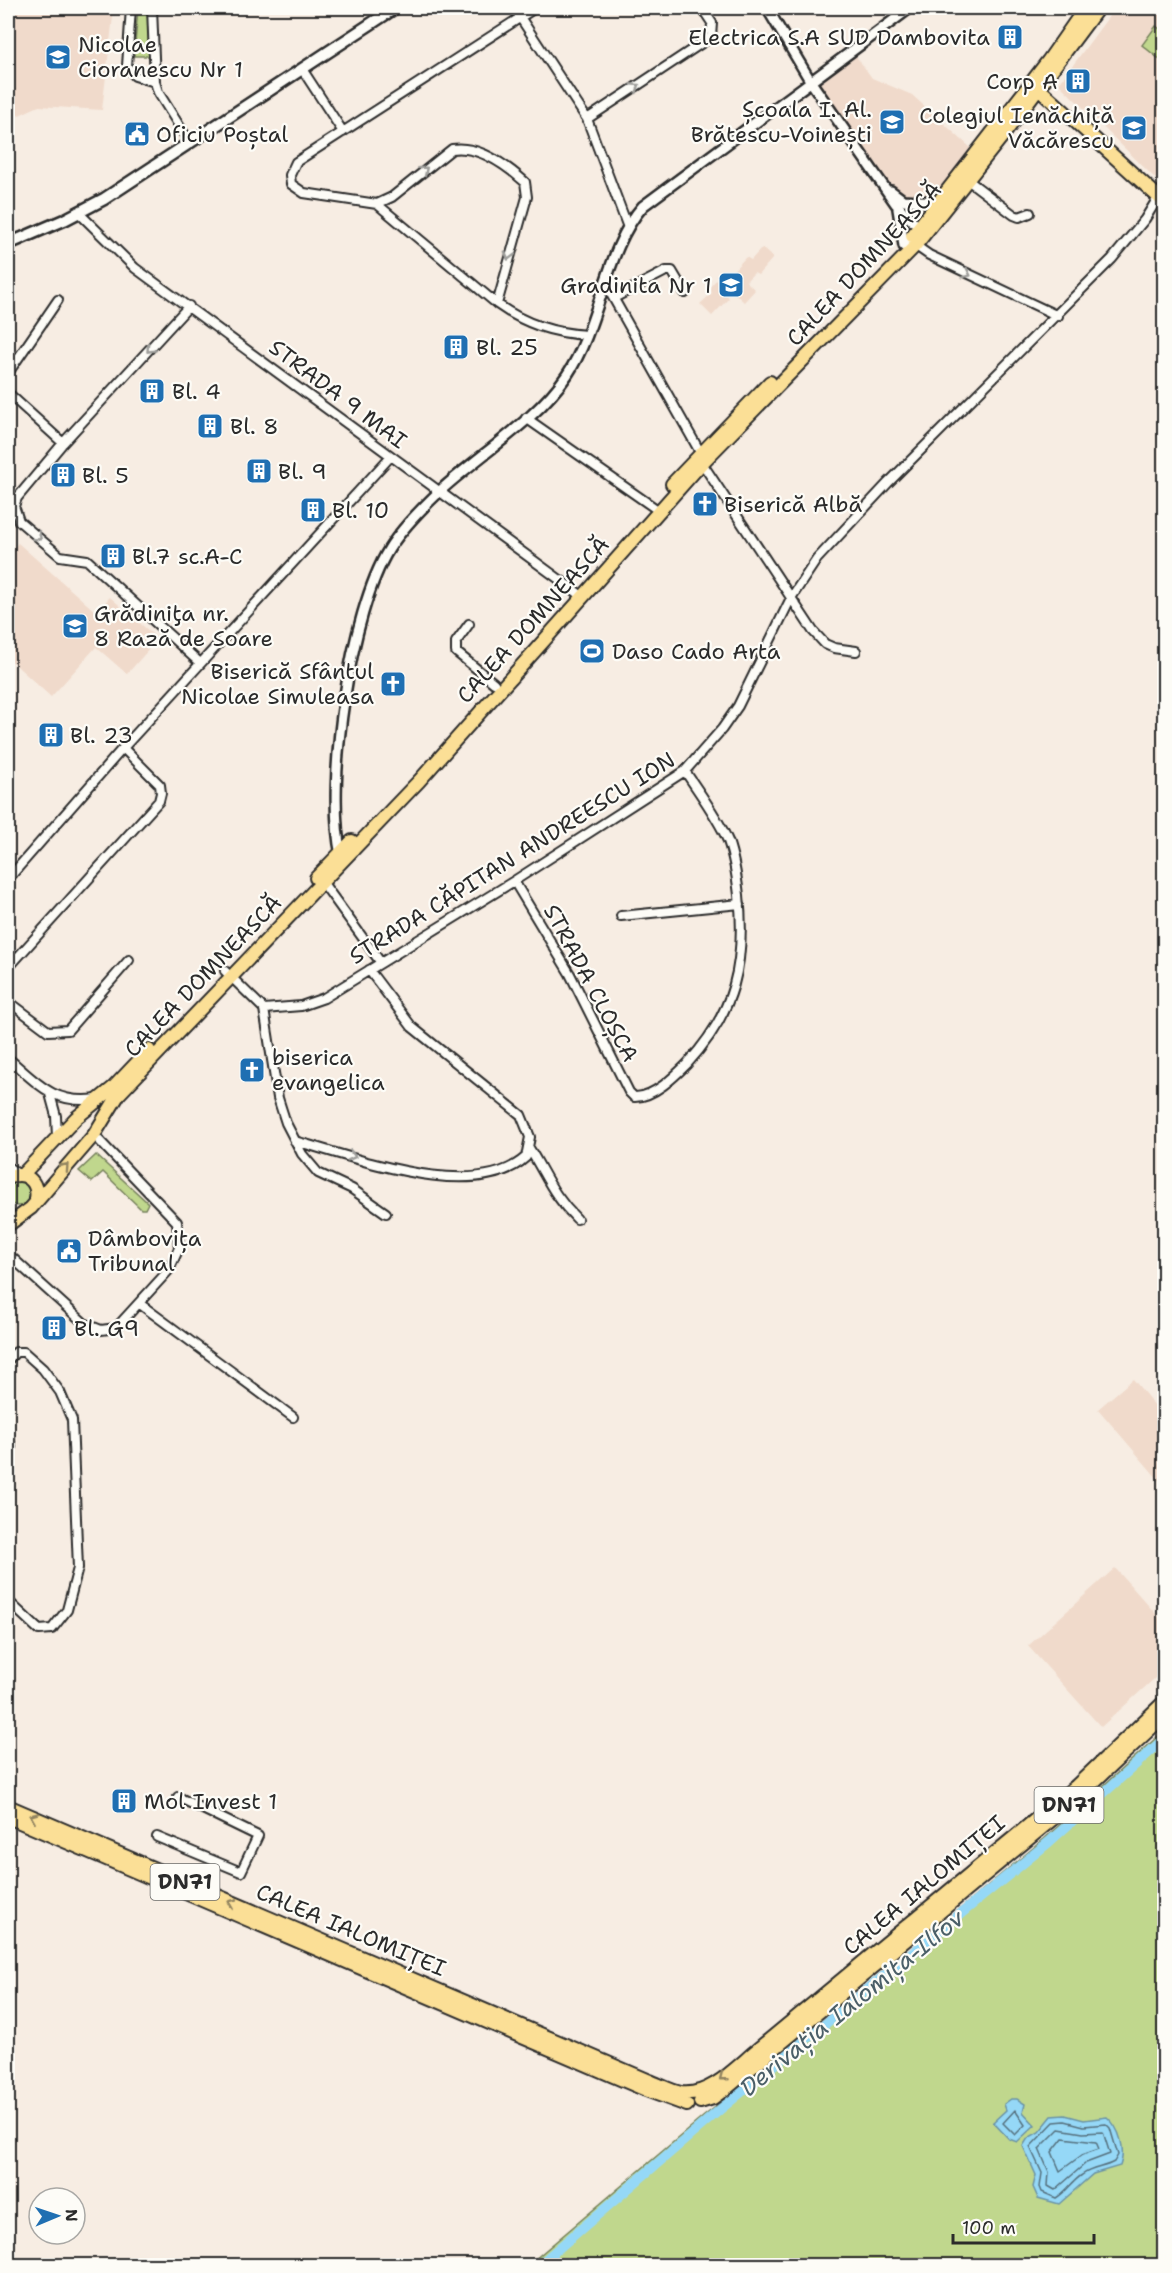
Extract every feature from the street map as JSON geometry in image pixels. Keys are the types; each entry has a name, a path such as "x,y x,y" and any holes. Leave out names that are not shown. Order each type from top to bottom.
{"main road":[{"path":"8,244 79,213 395,8"},
{"name":"CALEA DOMNEASCĂ","path":"965,178 1004,134 1039,88 1086,8"},
{"path":"1098,8 1039,88 1163,196"},
{"name":"CALEA DOMNEASCĂ","path":"701,458 922,232 1039,88"},
{"path":"922,232 940,202 965,178"},
{"name":"CALEA DOMNEASCĂ","path":"8,1225 27,1211 94,1135 119,1094 228,974 342,858 701,458 907,246"},
{"name":"CALEA DOMNEASCĂ","path":"14,1174 99,1099 323,883 342,858 494,683 579,593"},
{"path":"14,1174 36,1187 36,1200"},
{"path":"8,1209 15,1212 27,1211"},
{"name":"CALEA IALOMIȚEI","path":"692,2096 758,2049 1058,1801 1164,1702"},
{"name":"CALEA IALOMIȚEI","path":"8,1818 666,2098 718,2095 985,1879 1076,1799 1164,1716"},
{"name":"CALEA IALOMIȚEI","path":"8,1806 692,2096"}],"street":[{"path":"131,8 127,66 135,76 155,82"},
{"path":"153,8 155,82 158,92 190,143"},
{"path":"514,8 587,119 627,225"},
{"path":"535,8 296,162 290,175 291,183 304,193 377,204 497,304 537,327 587,335"},
{"path":"587,119 711,37 712,23 702,8"},
{"path":"767,8 812,82 896,204 922,232"},
{"path":"342,858 336,811 341,723 348,680 364,615 371,590 389,549 440,492 526,418 566,377 587,335 627,225 651,199 910,8"},
{"path":"302,69 343,132"},
{"path":"377,204 392,197 452,149 460,148 480,153 512,171 525,182 527,197 497,304"},
{"path":"965,178 1014,215 1019,217 1030,213"},
{"path":"884,186 903,200 940,202"},
{"name":"STRADA CĂPITAN ANDREESCU ION","path":"264,1008 313,1002 514,881 686,771 722,729 738,706 790,598 835,538 1058,315 1127,242 1163,196"},
{"path":"896,204 907,246 1058,315"},
{"name":"STRADA 9 MAI","path":"79,213 115,251 579,593"},
{"path":"614,298 666,271 672,271 685,293"},
{"path":"606,285 701,458 790,598 825,644 834,648 856,651"},
{"path":"8,374 58,300"},
{"path":"189,306 63,443 17,498 14,506 15,514 60,556 87,560 200,663"},
{"path":"8,393 63,443"},
{"path":"526,418 656,508"},
{"path":"8,879 123,748 391,456"},
{"path":"469,624 456,642 456,652 494,683"},
{"path":"8,968 159,801 160,785 123,748"},
{"path":"621,915 740,904 729,844 686,771"},
{"name":"STRADA CLOȘCA","path":"514,881 570,974 629,1092 638,1098 680,1071 712,1032 728,1004 739,970 743,944 740,904"},
{"path":"323,883 381,963"},
{"path":"8,1001 39,1026 56,1032 68,1030 129,960"},
{"path":"295,1141 416,1174 444,1178 478,1175 506,1169 517,1164 526,1156 529,1148 528,1127 517,1110 412,1027 369,970"},
{"path":"228,974 264,1008 278,1098 295,1141 309,1163 318,1173 352,1190 386,1214"},
{"path":"8,1059 50,1094 73,1101 99,1099"},
{"path":"50,1094 56,1116 57,1137"},
{"path":"8,1254 64,1306 94,1328 101,1330 116,1328 169,1270 179,1248 179,1229 165,1207 94,1135"},
{"path":"529,1148 549,1186 577,1219"},
{"path":"140,1304 293,1417"},
{"path":"8,1360 20,1352 29,1355 60,1392 68,1406 74,1434 79,1554 73,1596 67,1610 52,1629 39,1630 8,1601"},
{"path":"8,1432 11,1447 8,1460"},
{"path":"157,1837 241,1872 258,1836 178,1797"}],"shaded area":[{"name":"Nicolae Cioranescu Nr 1","path":"8,8 114,8 102,110 39,106 8,120"},
{"name":"Colegiul Ienăchiță Văcărescu","path":"1115,8 1164,8 1164,172 1159,182 1059,84"},
{"name":"Școala I. Al. Brătescu-Voinești","path":"856,56 872,78 912,95 971,148 936,194 914,199 893,186 875,167 817,85"},
{"name":"Gradinita Nr 1","path":"762,248 773,258 758,275 754,273 746,281 755,290 744,302 732,291 727,296 729,298 712,316 700,304 712,293 708,289 725,270 730,274 746,257 751,260"},
{"name":"Grădiniţa nr. 8 Rază de Soare","path":"18,543 96,612 110,597 158,639 127,674 96,647 51,697 8,658 8,554"},
{"path":"1133,1379 1164,1417 1164,1486 1098,1409"},
{"path":"1115,1568 1164,1623 1164,1670 1101,1727 1028,1646"}],"green space":[{"path":"138,8 148,8 149,56 134,56"},
{"path":"1156,26 1164,32 1164,63 1142,45"},
{"path":"96,1155 148,1203 145,1209 141,1209 103,1172 92,1182 79,1171"},
{"path":"19,1182 28,1185 31,1194 28,1203 19,1206 10,1203 7,1194 10,1185"},
{"path":"1164,1731 1164,2265 527,2266 704,2116 863,1990 1044,1839"}],"water":[{"path":"1011,2099 1017,2099 1025,2104 1023,2112 1035,2125 1017,2142 1009,2139 993,2122 1006,2110 1004,2104"},
{"path":"1065,2115 1084,2120 1107,2117 1121,2140 1122,2160 1120,2166 1093,2174 1059,2204 1038,2198 1033,2187 1036,2175 1023,2146 1028,2138 1039,2132 1052,2116"}],"waterway":[{"name":"Derivația Ialomița-Ilfov","path":"538,2266 723,2107 1049,1842 1164,1739"}],"place":[{"name":"Electrica S.A SUD Dambovita","path":"1010,37"},
{"name":"Nicolae Cioranescu Nr 1","path":"58,57"},
{"name":"Corp A","path":"1078,81"},
{"name":"Școala I. Al. Brătescu-Voinești","path":"892,122"},
{"name":"Colegiul Ienăchiță Văcărescu","path":"1134,128"},
{"name":"Oficiu Poștal","path":"137,134"},
{"name":"Gradinita Nr 1","path":"731,285"},
{"name":"Bl. 25","path":"456,347"},
{"name":"Bl. 4","path":"152,391"},
{"name":"Bl. 8","path":"210,426"},
{"name":"Bl. 9","path":"259,471"},
{"name":"Bl. 5","path":"63,475"},
{"name":"Biserică Albă","path":"705,504"},
{"name":"Bl. 10","path":"313,510"},
{"name":"Bl.7 sc.A-C","path":"113,556"},
{"name":"Grădiniţa nr. 8 Rază de Soare","path":"75,626"},
{"name":"Daso Cado Arta","path":"592,651"},
{"name":"Biserică Sfântul Nicolae Simuleasa","path":"393,684"},
{"name":"Bl. 23","path":"51,735"},
{"name":"biserica evangelica","path":"252,1070"},
{"name":"Dâmbovița Tribunal","path":"69,1251"},
{"name":"Bl. G9","path":"54,1328"},
{"name":"Mol Invest 1","path":"124,1801"}]}
